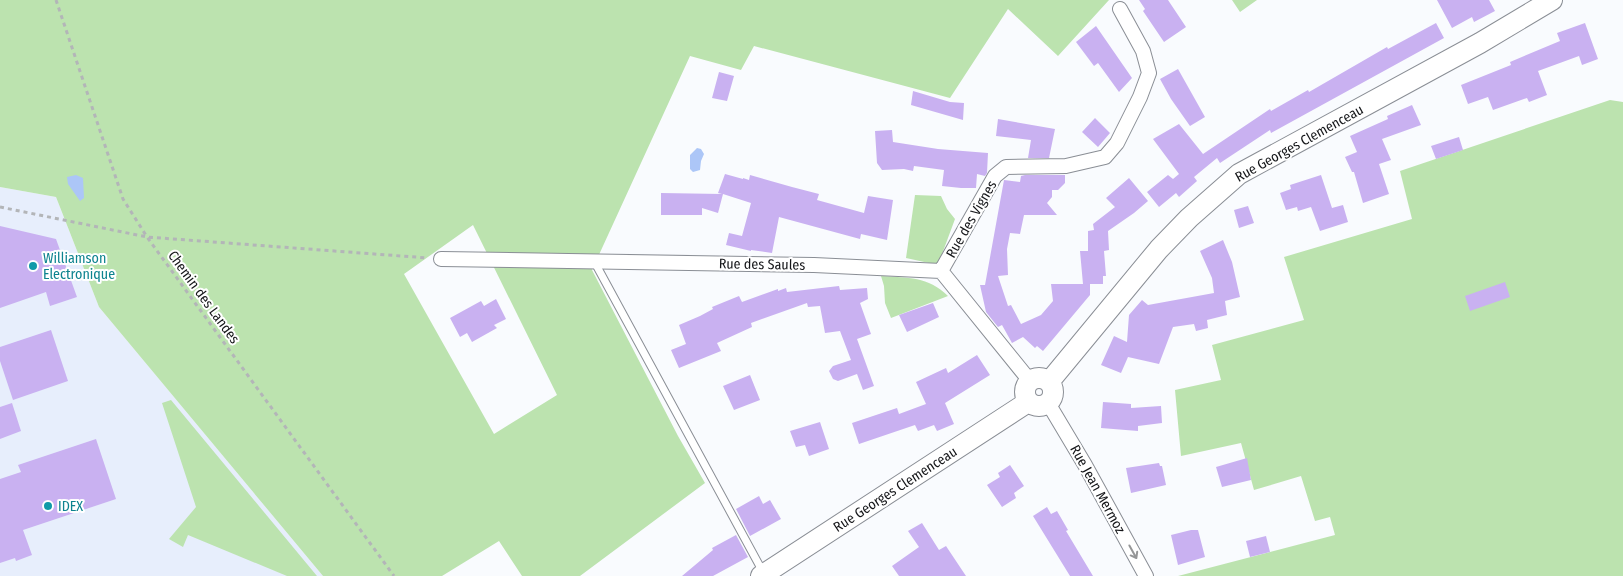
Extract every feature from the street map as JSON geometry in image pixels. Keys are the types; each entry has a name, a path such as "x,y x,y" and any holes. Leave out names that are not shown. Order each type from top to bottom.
{"street":[{"name":"Rue Georges Clemenceau","path":"1039,381 1159,249 1189,218 1239,174 1480,43 1552,0"},
{"name":"Rue des Vignes","path":"941,271 995,176 1006,167 1066,166 1105,157 1117,143 1140,97 1149,73 1143,51 1120,9"},
{"name":"Rue des Saules","path":"441,259 814,265 941,271"},
{"path":"941,271 1039,381 1025,388 1024,393 1038,403"},
{"name":"Rue Georges Clemenceau","path":"762,575 1038,403"},
{"name":"Rue Jean Mermoz","path":"1038,403 1085,465 1146,576"}],"lane":[{"path":"594,260 762,575"}],"path":[{"name":"Chemin des Landes","path":"56,0 122,199 147,237 394,576"},
{"path":"0,208 147,237 441,259"}],"shaded area":[{"path":"0,187 56,197 99,307 323,576 0,576"}],"green space":[{"path":"0,0 1109,0 1058,56 1008,9 950,98 754,46 741,70 690,56 592,270 678,436 705,483 580,576 522,576 499,541 442,576 323,576 99,307 56,197 0,187","holes":["473,225 557,395 494,434 404,274"]},
{"path":"1232,0 1257,0 1240,12"},
{"path":"1610,100 1623,102 1623,576 1178,576 1335,535 1330,517 1315,521 1301,476 1254,490 1241,443 1181,456 1175,390 1221,380 1212,345 1304,320 1284,257 1412,219 1400,171"},
{"path":"915,195 941,196 947,209 955,219 938,265 906,258"},
{"path":"881,276 925,281 948,296 891,318 885,303 884,286"},
{"path":"171,400 317,576 287,576 188,535 183,547 169,539 196,507 162,403"}],"water":[{"path":"697,148 701,149 704,154 700,170 693,172 690,169 690,155"},
{"path":"76,175 83,178 84,198 80,201 68,184 67,177"}],"building":[{"path":"1139,0 1168,0 1186,27 1164,42 1143,11 1145,9"},
{"path":"1437,0 1489,0 1495,11 1474,22 1472,17 1452,28"},
{"path":"1436,23 1444,38 1271,133 1270,130 1220,163 1217,158 1194,177 1197,181 1179,197 1176,193 1159,207 1147,192 1168,175 1173,179 1179,174 1153,139 1179,124 1203,154 1270,109 1271,111 1308,90 1309,92 1387,47 1388,49"},
{"path":"1585,23 1598,59 1582,65 1579,56 1538,71 1547,95 1529,102 1527,98 1493,110 1488,97 1468,104 1461,85 1511,65 1510,62 1560,41 1557,33"},
{"path":"1096,26 1132,78 1119,92 1098,63 1094,66 1076,42"},
{"path":"1178,69 1205,117 1190,126 1160,79"},
{"path":"719,72 734,76 727,101 712,98"},
{"path":"913,91 950,102 964,103 963,120 911,105"},
{"path":"1412,105 1421,125 1382,139 1391,160 1379,164 1389,194 1363,203 1354,172 1352,172 1345,157 1357,152 1350,136 1388,119 1387,116"},
{"path":"1095,118 1110,133 1098,147 1082,132"},
{"path":"998,119 1055,129 1049,158 1028,158 1031,140 996,136"},
{"path":"892,130 893,142 938,149 988,153 987,173 985,176 977,174 976,188 961,188 942,186 944,170 914,166 913,171 904,169 882,170 877,163 875,131"},
{"path":"1459,137 1463,150 1436,159 1431,146"},
{"path":"725,174 749,180 750,175 819,194 817,200 864,213 868,196 893,200 887,240 861,234 860,239 779,217 772,253 751,251 726,245 729,233 742,236 751,203 723,194 718,213 702,208 702,215 661,215 661,193 722,194 718,193"},
{"path":"1065,175 1065,183 1058,190 1052,190 1052,197 1047,203 1057,215 1024,215 1020,234 1010,233 1007,249 1008,275 998,276 1008,306 1011,305 1021,324 1041,315 1053,301 1051,284 1083,284 1080,251 1088,251 1088,231 1094,230 1093,224 1115,207 1106,198 1129,178 1148,201 1108,231 1109,250 1104,251 1106,276 1103,276 1103,284 1090,284 1090,295 1043,351 1037,346 1035,348 1023,337 1012,343 1002,325 998,327 986,312 980,285 985,285 1004,180 1020,182 1021,176"},
{"path":"1321,175 1332,208 1343,205 1348,222 1320,231 1311,207 1298,211 1297,207 1286,210 1280,193 1291,189 1290,185"},
{"path":"1248,206 1254,223 1239,228 1234,210"},
{"name":"Williamson Electronique","path":"0,226 56,239 77,297 50,306 46,292 0,308"},
{"path":"1223,240 1232,262 1240,297 1225,301 1227,315 1207,320 1208,328 1196,331 1194,324 1173,327 1159,364 1128,357 1121,373 1101,365 1114,336 1127,342 1129,315 1142,300 1148,305 1214,293 1212,278 1200,251"},
{"path":"1505,282 1510,297 1470,311 1465,296"},
{"path":"839,286 840,290 867,288 868,299 860,303 871,334 857,339 874,386 863,390 857,374 838,381 833,379 829,371 833,366 851,360 840,331 825,333 820,306 808,307 807,303 751,323 752,327 717,343 721,351 679,368 671,350 686,344 679,325 713,309 712,307 739,296 742,302 778,289 778,291 786,288 787,292"},
{"path":"496,299 506,319 494,325 497,328 472,342 467,333 460,337 450,318 481,301 484,306"},
{"path":"933,303 939,317 907,332 899,315"},
{"path":"51,330 68,381 13,400 0,361 0,347"},
{"path":"977,355 990,375 945,403 954,424 937,431 934,425 918,431 915,425 859,444 852,423 897,408 899,414 926,404 916,382 946,368 948,373"},
{"path":"750,375 760,400 734,410 723,386"},
{"path":"1103,402 1131,404 1131,408 1161,406 1162,423 1138,426 1138,431 1101,428"},
{"path":"12,403 21,431 0,439 0,407"},
{"path":"820,422 829,449 809,456 805,445 796,447 790,431"},
{"name":"IDEX","path":"96,439 116,499 23,530 32,555 16,561 15,558 0,563 0,479 21,472 18,465"},
{"path":"1247,458 1251,480 1222,487 1216,467"},
{"path":"1159,463 1162,466 1166,485 1131,493 1126,468"},
{"path":"1010,465 1024,486 1014,493 1016,498 1002,507 987,485 1000,477 998,473"},
{"path":"759,496 763,504 770,500 781,519 750,536 736,509"},
{"path":"1047,507 1051,514 1057,511 1068,530 1066,531 1093,576 1070,576 1033,516"},
{"path":"922,523 939,550 946,546 966,576 899,576 892,566 919,547 908,531"},
{"path":"1198,530 1205,557 1178,565 1171,535"},
{"path":"736,535 748,557 713,576 682,576 713,550 712,548"},
{"path":"1266,536 1270,552 1250,557 1246,541"}],"place":[{"name":"Williamson Electronique","path":"33,266"},
{"name":"IDEX","path":"48,506"}]}
